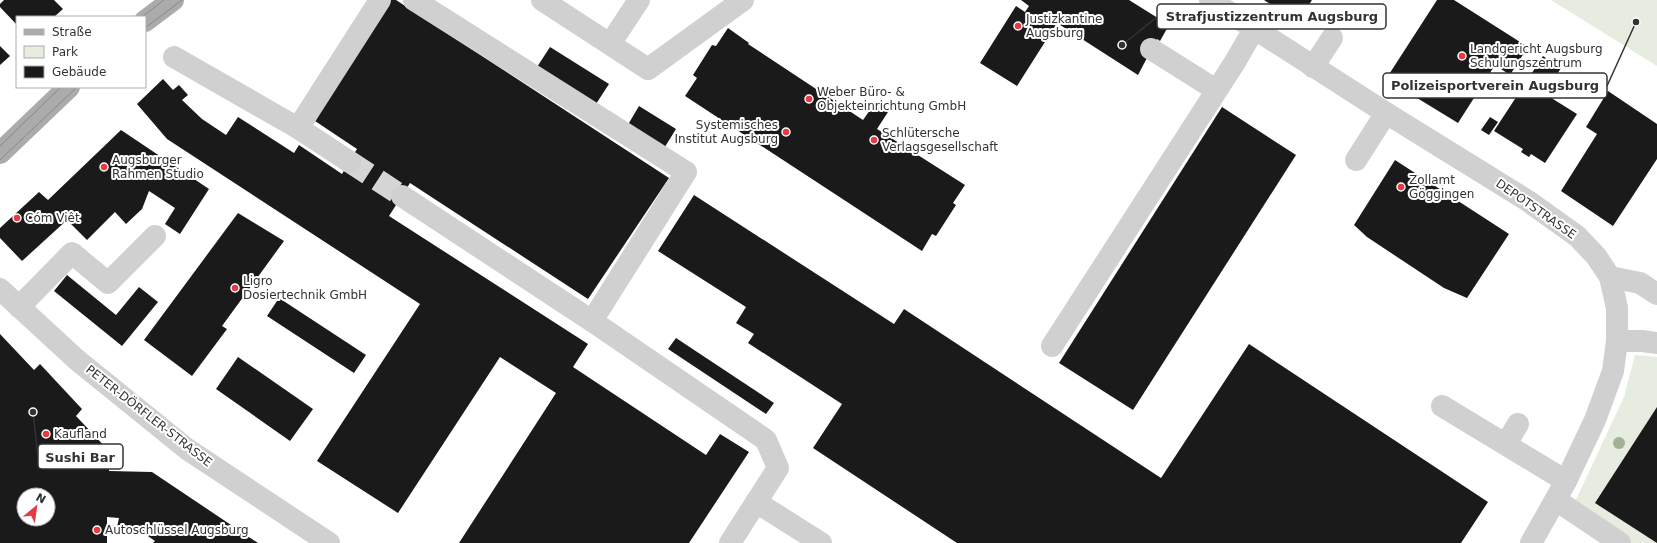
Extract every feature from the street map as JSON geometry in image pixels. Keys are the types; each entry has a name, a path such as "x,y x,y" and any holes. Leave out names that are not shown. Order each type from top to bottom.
{"main road":[{"path":"146,20 173,0"},
{"path":"0,153 68,88"}],"street":[{"path":"298,128 380,0"},
{"path":"414,0 686,172 592,321"},
{"path":"542,0 648,69 743,0"},
{"path":"610,44 639,0"},
{"name":"DEPOTSTRASSE","path":"1210,0 1386,113 1510,189 1577,236 1596,256 1610,277 1616,308 1617,342 1613,370 1595,420 1566,481 1531,543"},
{"path":"1052,346 1254,28"},
{"path":"1313,67 1332,38"},
{"path":"1151,49 1216,90"},
{"path":"174,56 298,128 350,162"},
{"path":"1356,160 1386,113"},
{"path":"402,196 592,321 766,440 778,468 730,543"},
{"path":"19,307 72,253 108,283 156,236"},
{"path":"1610,277 1640,283 1657,294"},
{"name":"PETER-DÖRFLER-STRASSE","path":"0,289 95,375 187,449 329,543"},
{"path":"1617,342 1642,341 1657,343"},
{"path":"1442,406 1566,481"},
{"path":"1506,444 1518,424"},
{"path":"1556,500 1620,543"},
{"path":"756,502 821,543"}],"green space":[{"path":"1551,0 1657,0 1657,66 1649,61"},
{"path":"1635,355 1657,357 1657,543 1631,543 1574,504 1624,397"}],"building":[{"path":"4,0 54,0 63,9 55,16 16,16 16,24 0,7 0,4"},
{"path":"391,0 396,0 669,178 588,299 410,183 389,216 588,344 573,367 706,455 720,434 749,452 689,543 459,543 556,393 500,357 398,513 317,461 420,304 167,139 137,104 163,79 173,90 179,85 188,95 182,100 202,119 226,135 238,117 294,153 299,145 342,174 357,149 315,121"},
{"path":"1021,0 1129,0 1169,25 1160,41 1157,39 1138,75 1057,23 1017,86 980,63 1016,6 1025,12 1029,6"},
{"path":"1264,0 1312,0 1298,22"},
{"name":"Landgericht Augsburg Schulungszentrum","path":"1437,0 1454,0 1528,47 1510,75 1495,65 1458,123 1386,79"},
{"path":"728,28 749,43 748,44 863,120 875,103 888,112 877,129 965,185 953,203 956,205 936,236 932,234 922,251 685,96 697,78 693,75 712,45 716,46"},
{"path":"0,46 10,56 0,65"},
{"path":"550,47 609,84 596,104 537,67"},
{"path":"1543,56 1561,68 1545,94 1577,114 1545,163 1531,154 1529,157 1521,152 1523,149 1494,131"},
{"path":"1608,91 1657,124 1657,159 1613,226 1561,191 1597,134 1586,127"},
{"path":"639,106 676,129 663,150 626,128"},
{"path":"1222,107 1296,155 1133,410 1059,363"},
{"path":"1490,117 1498,122 1489,135 1481,130"},
{"path":"121,130 209,189 180,234 165,224 175,208 149,191 142,209 126,224 115,212 87,240 67,220 22,261 0,238 0,228 39,192 48,200"},
{"path":"1395,160 1509,234 1467,298 1444,288 1367,237 1354,225"},
{"path":"694,195 894,324 904,309 1161,478 1249,344 1488,502 1461,543 957,543 813,448 842,404 748,343 754,334 736,323 746,307 658,251"},
{"path":"238,213 284,241 222,326 227,329 192,376 144,340"},
{"path":"67,275 116,315 139,287 158,302 122,346 54,291"},
{"path":"279,298 366,355 354,373 267,316"},
{"name":"Kaufland","path":"0,334 34,370 40,364 82,409 76,416 110,452 109,471 152,472 258,543 153,543 155,541 135,527 117,527 119,518 107,517 107,543 0,543"},
{"path":"676,338 774,403 766,414 668,349"},
{"path":"238,357 313,409 290,441 216,389"},
{"path":"1657,407 1657,543 1595,503"}],"tunnel":[{"path":"350,162 402,196"}],"tram line":[{"path":"143,16 164,0"},
{"path":"146,27 182,0"},
{"path":"0,146 60,88"},
{"path":"0,160 76,88"}],"place":[{"name":"Polizeisportverein Augsburg","path":"1636,22"},
{"name":"Justizkantine Augsburg","path":"1018,26"},
{"name":"Strafjustizzentrum Augsburg","path":"1122,45"},
{"name":"Landgericht Augsburg Schulungszentrum","path":"1462,56"},
{"name":"Weber Büro- & Objekteinrichtung GmbH","path":"809,99"},
{"name":"Systemisches Institut Augsburg","path":"786,132"},
{"name":"Schlütersche Verlagsgesellschaft","path":"874,140"},
{"name":"Augsburger Rahmen Studio","path":"104,167"},
{"name":"Zollamt Göggingen","path":"1401,187"},
{"name":"Cóm Viêt","path":"17,218"},
{"name":"Ligro Dosiertechnik GmbH","path":"235,288"},
{"name":"Sushi Bar","path":"33,412"},
{"name":"Kaufland","path":"46,434"},
{"name":"Autoschlüssel Augsburg","path":"97,530"}]}
